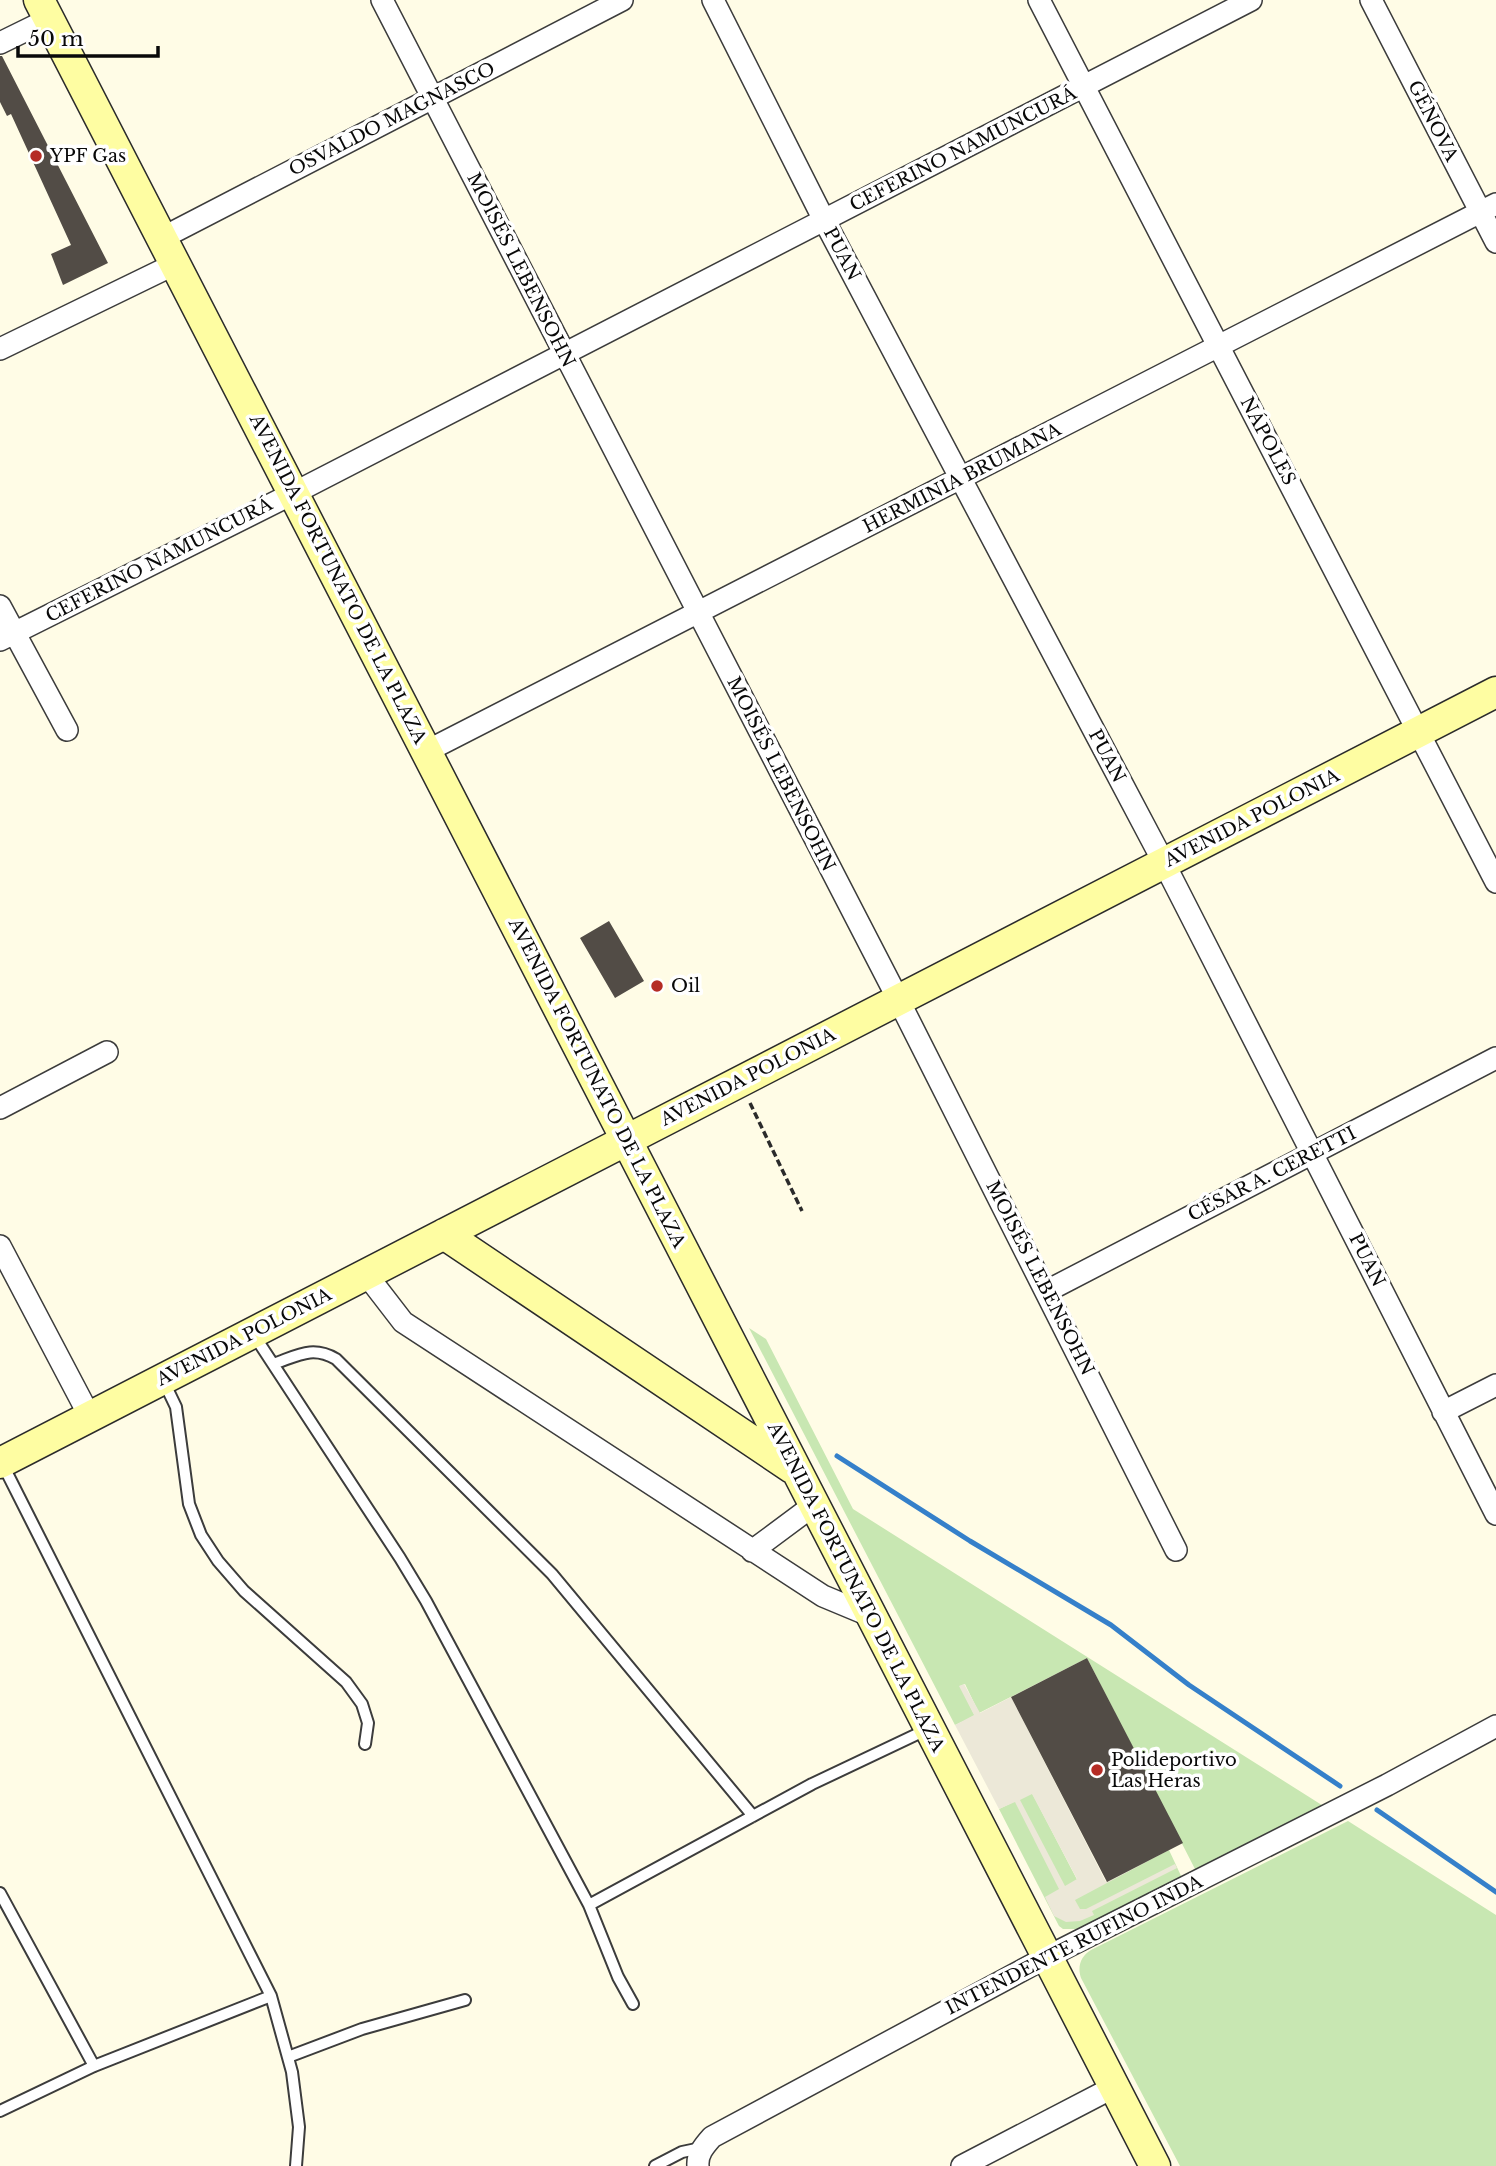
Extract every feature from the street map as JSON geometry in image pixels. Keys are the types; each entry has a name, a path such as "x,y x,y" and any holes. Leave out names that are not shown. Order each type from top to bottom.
{"main road":[{"name":"AVENIDA FORTUNATO DE LA PLAZA","path":"44,10 1155,2166"},
{"name":"AVENIDA POLONIA","path":"1,1463 1496,692"},
{"path":"444,1234 796,1471"}],"street":[{"name":"MOISÉS LEBENSOHN","path":"382,0 898,999 1176,1550"},
{"name":"OSVALDO MAGNASCO","path":"0,349 433,98 622,0"},
{"name":"PUAN","path":"713,0 824,220 1164,863 1496,1514"},
{"name":"NÁPOLES","path":"1039,0 1496,882"},
{"name":"CEFERINO NAMUNCURÁ","path":"7,637 294,493 1251,0"},
{"name":"GÉNOVA","path":"1371,0 1488,208 1496,242"},
{"path":"0,43 44,10"},
{"name":"HERMINIA BRUMANA","path":"427,751 1488,208"},
{"path":"0,606 7,637 67,730"},
{"path":"0,1108 107,1052"},
{"name":"CÉSAR A. CERETTI","path":"1047,1291 1496,1058"},
{"path":"0,1246 90,1417"},
{"path":"366,1274 404,1322 823,1596 871,1616"},
{"path":"1443,1412 1496,1385"},
{"path":"752,1551 814,1504"},
{"name":"INTENDENTE RUFINO INDA","path":"700,2157 712,2137 1047,1957 1387,1785 1496,1726"},
{"path":"961,2166 1114,2087"}],"lane":[{"path":"253,1333 419,1590 589,1905 618,1977 633,2004"},
{"path":"273,1364 314,1350 325,1352 343,1365 552,1574 752,1816"},
{"path":"163,1379 176,1407 188,1504 201,1535 218,1562 244,1591 346,1682 362,1704 368,1723 365,1744"},
{"path":"1,1463 271,1996 292,2072 299,2127 296,2166"},
{"path":"589,1905 812,1784 929,1729"},
{"path":"0,1893 94,2066"},
{"path":"0,2111 94,2066 271,1996"},
{"path":"288,2057 362,2029 465,2000"},
{"name":"INTENDENTE RUFINO INDA","path":"655,2166 682,2152 700,2157"}],"path":[{"path":"740,1081 802,1211"}],"green space":[{"path":"749,1328 766,1339 853,1509 1325,1807 1196,1871 1087,1658 979,1713 965,1684 960,1686 975,1716 955,1725"},
{"path":"1032,1793 1084,1893 1169,1850 1182,1878 1079,1929 1063,1929 1059,1926 999,1809"},
{"path":"1348,1821 1496,1915 1496,2166 1180,2166 1081,1978 1079,1969 1082,1958 1091,1950"}],"shaded area":[{"path":"964,1684 980,1713 1011,1697 1106,1882 1169,1850 1075,1900 1080,1909 1086,1909 1175,1864 1177,1868 1092,1911 1094,1915 1080,1921 1066,1922 1054,1916 1045,1897 1059,1889 1015,1802 999,1809 955,1725 974,1715 959,1686","holes":["1032,1794 1077,1879 1065,1886 1020,1800"]}],"building":[{"path":"0,56 108,263 63,285 51,254 71,245 11,114 7,116 0,102"},
{"path":"609,921 644,981 615,998 580,938"},
{"name":"Polideportivo Las Heras","path":"1087,1658 1183,1843 1107,1882 1011,1697"}],"waterway":[{"path":"837,1456 970,1541 1111,1625 1189,1685 1340,1786"},
{"path":"1377,1810 1496,1892"}],"place":[{"name":"YPF Gas","path":"36,156"},
{"name":"Oil","path":"657,986"},
{"name":"Polideportivo Las Heras","path":"1097,1770"}]}
